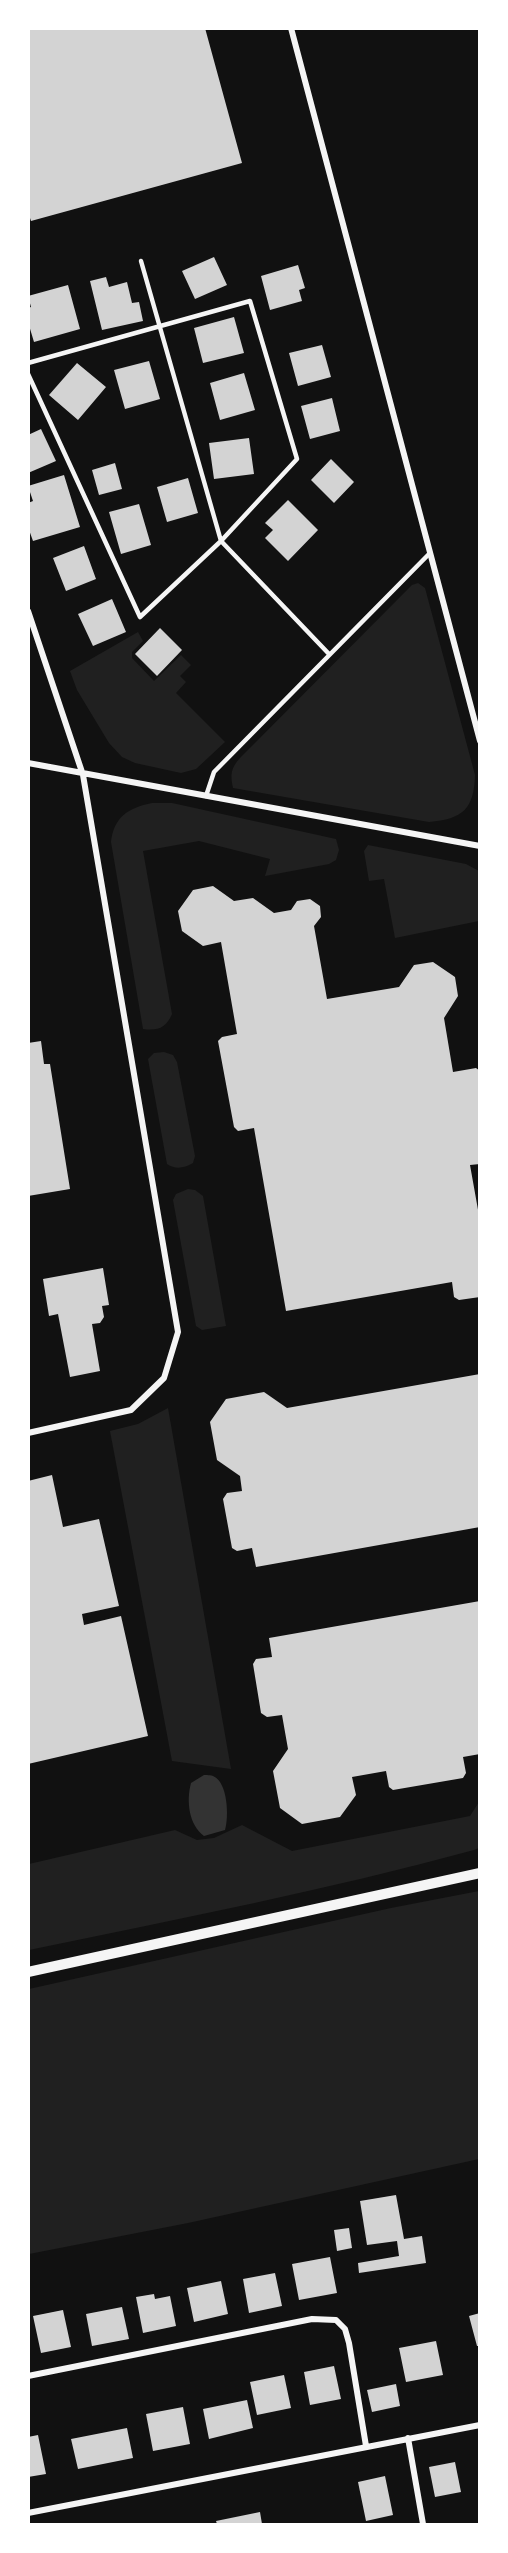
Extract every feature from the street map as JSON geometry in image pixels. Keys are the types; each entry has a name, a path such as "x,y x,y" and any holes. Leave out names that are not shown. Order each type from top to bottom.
{"street":[{"path":"291,28 480,741"},
{"path":"28,611 83,775 178,1332 164,1378 131,1410 28,1433"},
{"path":"28,763 83,775 480,846"},
{"path":"28,1972 480,1873"},
{"path":"28,2376 312,2319 336,2320 345,2329 349,2343 366,2446"},
{"path":"28,2513 480,2425"},
{"path":"408,2438 423,2524"}],"lane":[{"path":"141,261 220,542 329,654"},
{"path":"28,363 250,301 297,459 220,542 140,617 28,374"},
{"path":"206,796 214,772 430,553"}],"shaded area":[{"path":"418,583 425,588 475,775 472,796 464,810 450,818 429,822 233,788 232,772 240,758 412,585"},
{"path":"138,632 143,641 132,652 132,658 154,681 181,655 191,665 180,676 186,682 176,693 225,742 196,769 181,773 135,763 122,757 109,743 77,690 70,671"},
{"path":"152,803 172,803 336,839 339,850 336,860 329,864 265,876 270,859 199,841 143,851 172,1014 164,1025 148,1030 143,1029 111,842 115,826 124,815"},
{"path":"368,845 466,864 479,871 479,921 395,938 384,879 369,881 364,851"},
{"path":"164,1052 173,1055 177,1062 195,1156 193,1163 180,1168 167,1164 148,1059 154,1053"},
{"path":"188,1189 195,1190 203,1196 226,1326 202,1330 196,1326 173,1200 176,1194"},
{"path":"168,1408 231,1769 172,1761 110,1431 138,1424"},
{"path":"204,1775 213,1776 222,1785 227,1817 225,1830 204,1836 192,1819 189,1797 191,1783"},
{"path":"479,1802 479,1848 474,1850 308,1891 29,1950 29,1864 175,1830 197,1840 214,1838 242,1825 292,1851 470,1816"},
{"path":"479,1891 479,2159 188,2223 29,2254 29,1989 391,1908"}],"building":[{"path":"28,28 205,28 242,163 31,221 28,212"},
{"path":"214,257 227,285 195,299 182,271"},
{"path":"298,265 305,288 299,290 302,301 270,310 261,276"},
{"path":"106,277 109,287 127,282 132,303 139,302 143,321 102,330 90,281"},
{"path":"68,285 80,329 34,342 28,322 28,308 31,307 28,296"},
{"path":"234,317 244,353 203,363 194,328"},
{"path":"322,345 331,377 298,386 289,353"},
{"path":"149,361 160,399 125,409 114,370"},
{"path":"77,363 106,387 78,420 49,395"},
{"path":"244,373 255,410 220,420 210,383"},
{"path":"332,398 340,431 310,439 301,406"},
{"path":"41,429 56,461 28,473 28,435"},
{"path":"249,438 254,474 214,479 209,443"},
{"path":"331,459 354,482 334,503 311,480"},
{"path":"115,463 122,489 99,495 92,470"},
{"path":"64,475 80,527 33,541 28,527 28,503 33,501 28,486"},
{"path":"188,478 198,513 167,522 157,487"},
{"path":"288,500 318,530 288,561 265,538 273,530 265,523"},
{"path":"139,504 151,545 121,554 109,512"},
{"path":"84,546 96,579 66,591 53,558"},
{"path":"112,599 126,632 93,646 78,614"},
{"path":"160,628 182,650 157,676 135,654"},
{"path":"213,886 234,901 253,898 274,913 291,910 297,901 310,899 320,906 321,917 314,926 327,999 399,987 414,965 433,962 455,977 458,996 444,1018 453,1072 476,1068 480,1071 480,1164 470,1165 480,1221 480,1297 459,1300 454,1297 452,1282 286,1311 254,1128 238,1131 234,1127 218,1041 222,1037 237,1034 221,942 203,946 182,931 178,911 193,890"},
{"path":"41,1041 44,1064 50,1064 70,1189 28,1196 28,1043"},
{"path":"103,1268 109,1305 102,1306 104,1317 100,1323 92,1324 100,1371 70,1377 58,1314 49,1316 43,1279"},
{"path":"480,1374 480,1527 256,1567 252,1548 237,1551 232,1548 223,1499 227,1493 242,1491 240,1476 217,1460 210,1422 226,1399 264,1392 287,1408"},
{"path":"52,1475 63,1527 99,1519 119,1606 82,1614 84,1625 121,1616 148,1736 28,1764 28,1481"},
{"path":"480,1601 480,1754 463,1757 466,1773 463,1778 393,1790 389,1787 386,1771 352,1777 356,1795 340,1817 302,1824 280,1808 273,1771 288,1749 282,1715 267,1717 261,1713 253,1664 256,1659 272,1657 269,1638"},
{"path":"396,2195 404,2239 422,2236 426,2263 359,2273 358,2263 399,2256 397,2241 367,2245 360,2201"},
{"path":"349,2228 352,2248 337,2251 334,2230"},
{"path":"330,2257 337,2293 299,2300 292,2264"},
{"path":"275,2273 282,2306 249,2313 243,2279"},
{"path":"221,2281 228,2314 194,2322 187,2288"},
{"path":"154,2294 155,2299 170,2296 176,2326 143,2333 136,2297"},
{"path":"122,2307 129,2339 92,2346 86,2314"},
{"path":"63,2310 71,2347 41,2353 33,2316"},
{"path":"480,2313 480,2346 477,2346 469,2316"},
{"path":"436,2341 443,2375 406,2382 399,2348"},
{"path":"334,2366 341,2399 310,2405 304,2372"},
{"path":"284,2375 291,2408 257,2415 250,2382"},
{"path":"396,2384 400,2406 372,2412 367,2390"},
{"path":"247,2400 253,2428 209,2439 203,2409"},
{"path":"183,2407 190,2444 153,2451 146,2414"},
{"path":"127,2428 133,2458 78,2469 71,2439"},
{"path":"38,2435 46,2474 28,2477 28,2437"},
{"path":"455,2462 461,2492 435,2497 429,2467"},
{"path":"385,2476 393,2515 366,2521 358,2482"},
{"path":"260,2512 262,2524 217,2524 216,2521"}]}
